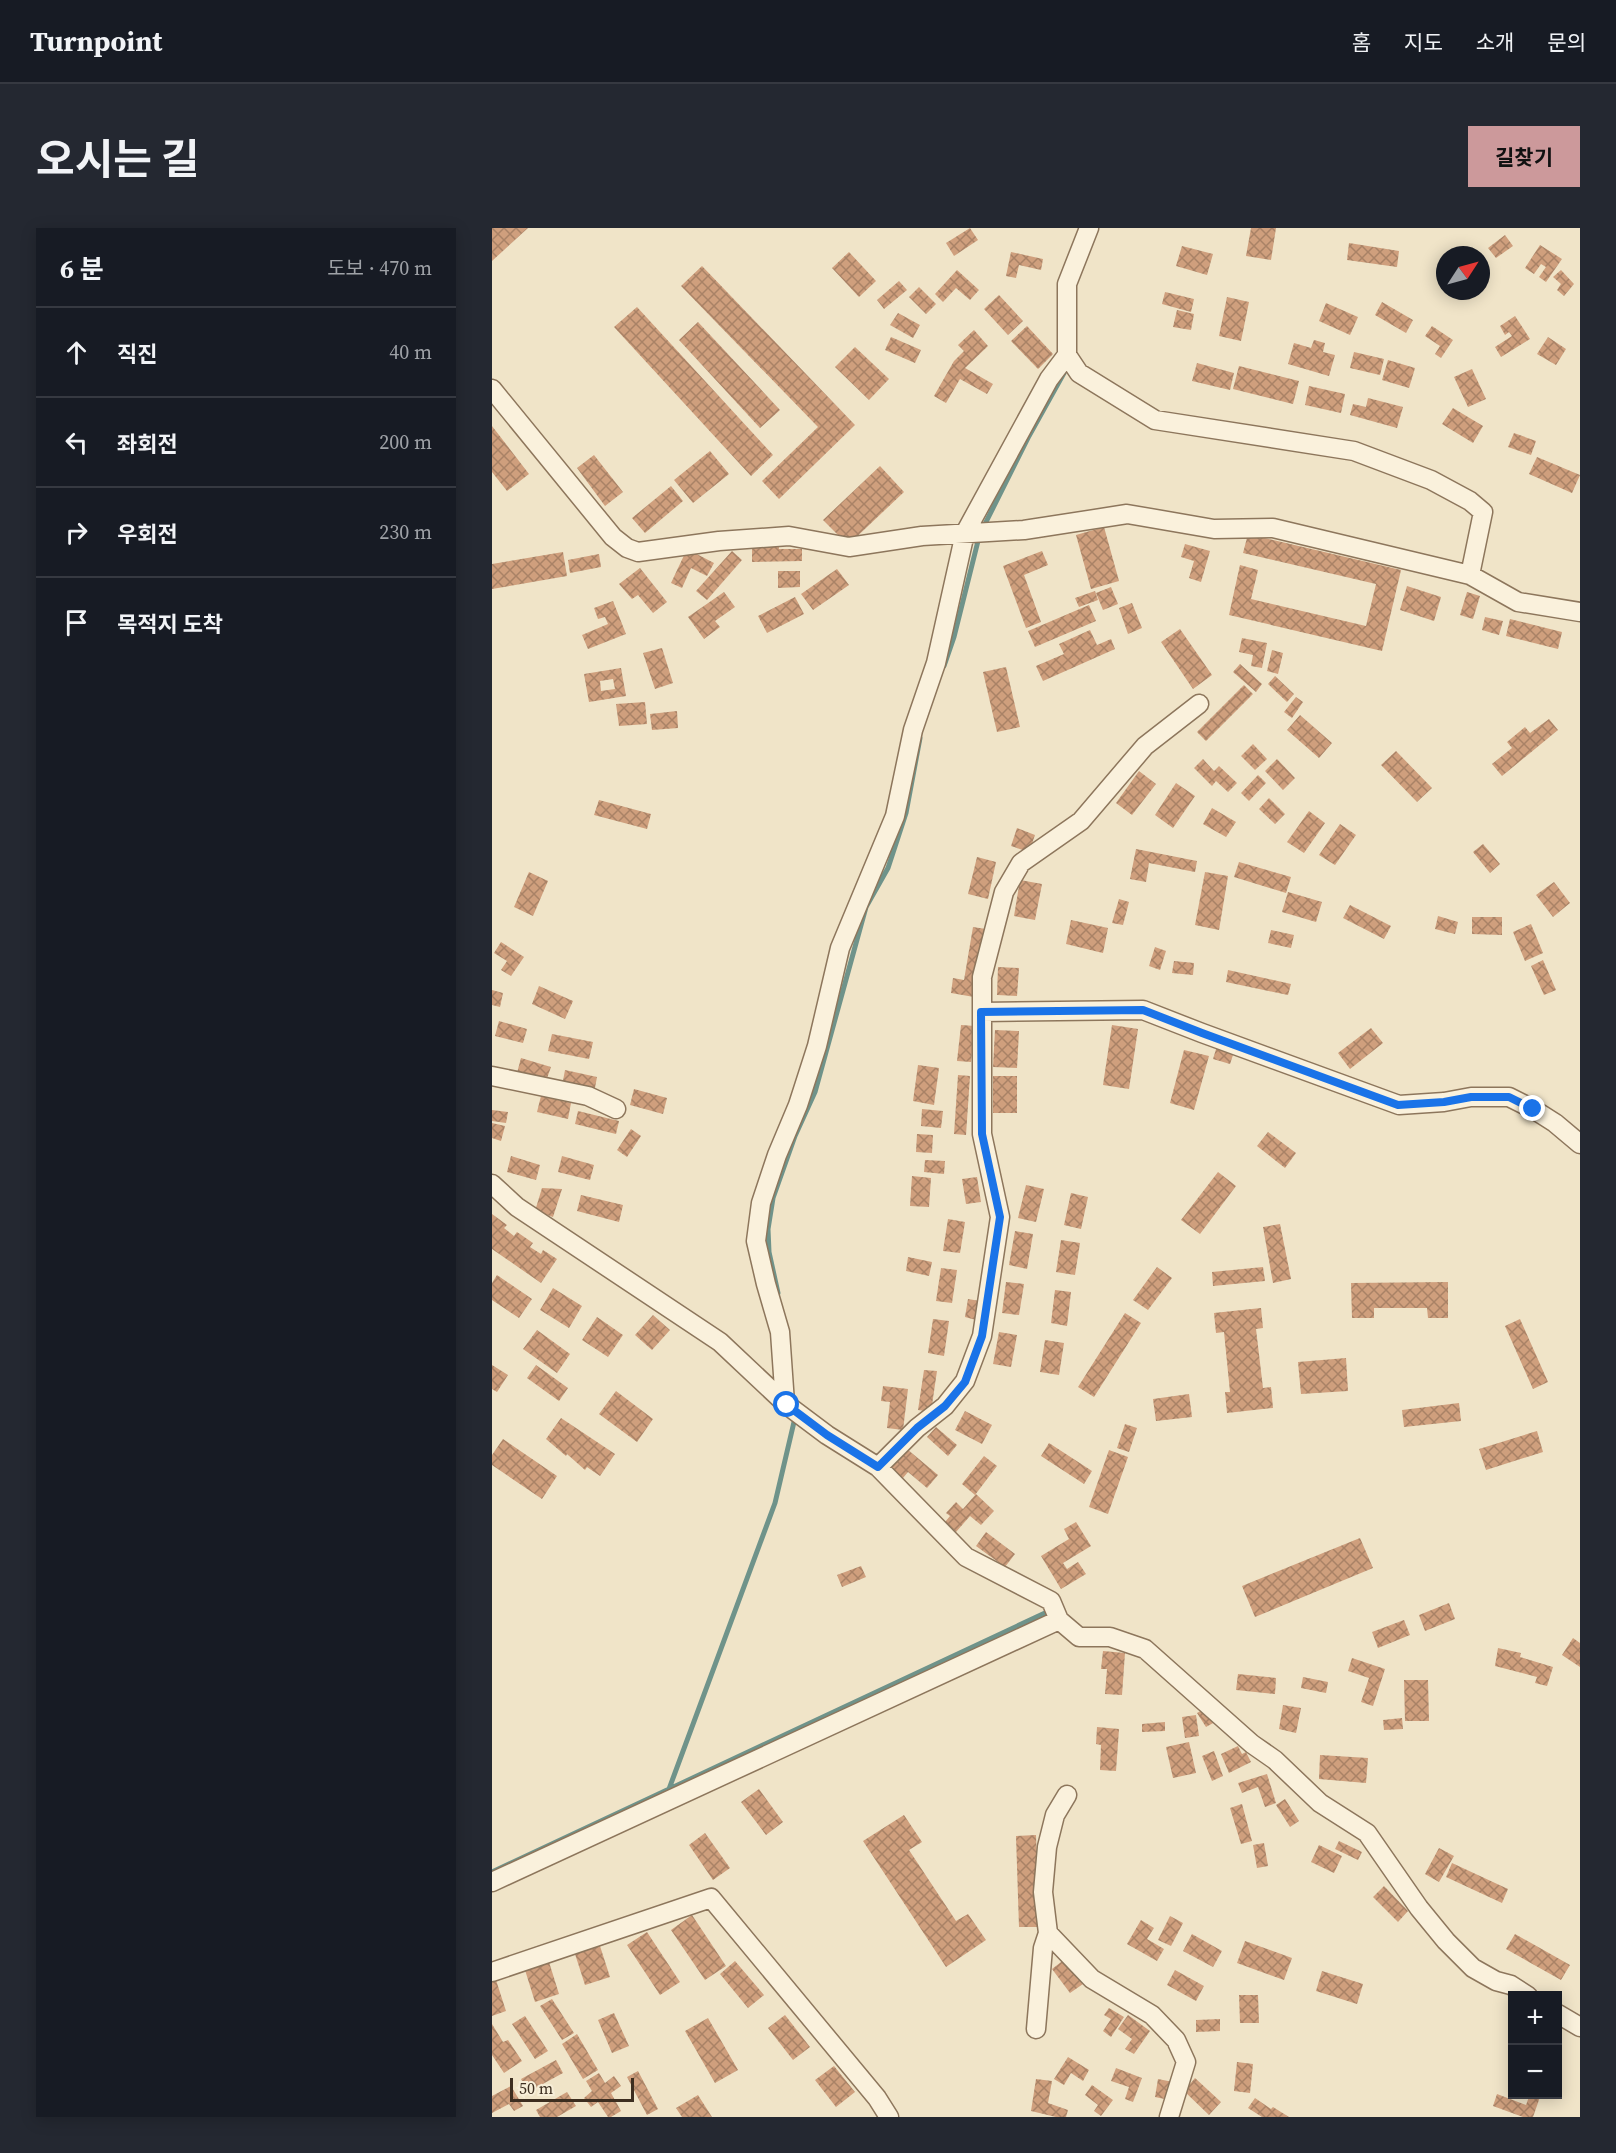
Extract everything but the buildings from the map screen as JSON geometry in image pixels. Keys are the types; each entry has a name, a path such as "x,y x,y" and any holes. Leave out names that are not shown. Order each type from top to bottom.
{"street":[{"path":"1089,228 1067,284 1067,355 1078,373 1155,420 1354,451 1431,480 1470,501 1483,512 1470,575"},
{"path":"786,1404 780,1332 756,1240 761,1203 814,1056 840,948 895,816 913,730 936,663 965,533 1048,379 1067,355"},
{"path":"492,389 613,537 627,548 638,552 719,541 789,536 849,547 922,536 1024,530 1127,514 1214,529 1274,528 1470,575 1518,602 1580,612"},
{"path":"878,1467 917,1428 945,1406 965,1382 982,1336 1000,1217 982,1134 982,977 994,923 1004,892 1021,863 1081,822 1145,746 1199,704"},
{"path":"981,1012 1143,1010 1398,1105 1444,1102 1471,1097 1509,1097 1555,1123 1580,1143"},
{"path":"492,1076 588,1096 616,1110"},
{"path":"492,1184 517,1207 720,1342 786,1404 827,1435 878,1467 966,1557 1051,1601 1059,1620 1079,1636 1110,1637 1144,1649 1252,1744 1275,1760 1320,1803 1367,1833 1419,1908 1446,1941 1473,1968 1496,1982 1510,1985 1521,1991"},
{"path":"492,1882 1059,1620"},
{"path":"1036,2029 1043,1948 1048,1933 1043,1892 1047,1847 1055,1815 1067,1795"},
{"path":"492,1972 711,1898 878,2098 889,2117"},
{"path":"1048,1933 1092,1979 1152,2015 1176,2040 1186,2062 1169,2117"},
{"path":"1562,2017 1580,2027"}],"waterway":[{"path":"983,528 1029,436 1064,373"},
{"path":"944,666 954,637 979,537"},
{"path":"778,1293 769,1252 768,1229 773,1198 795,1136 815,1092 866,907 888,868 906,813 920,738"},
{"path":"669,1789 775,1503 794,1415"},
{"path":"492,1872 1045,1613"}],"route":[{"path":"787,1405 827,1435 878,1467 917,1428 945,1406 965,1382 982,1336 1000,1217 982,1134 981,1012 1143,1010 1398,1105 1444,1102 1471,1097 1509,1097 1533,1109"}]}
